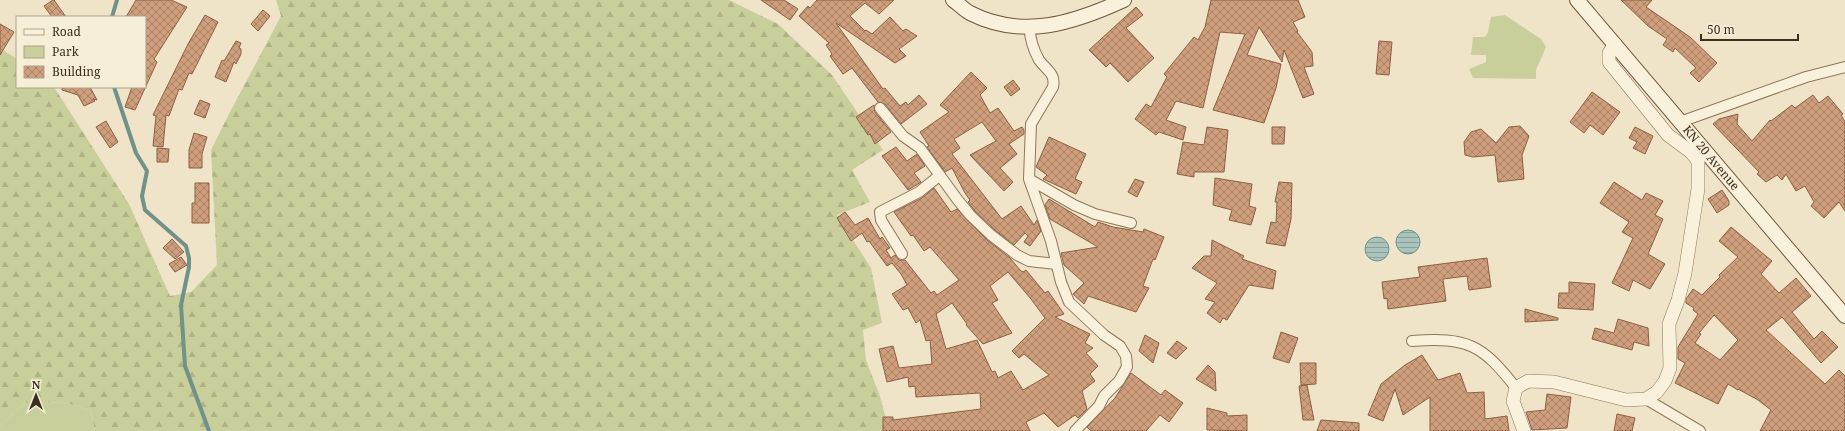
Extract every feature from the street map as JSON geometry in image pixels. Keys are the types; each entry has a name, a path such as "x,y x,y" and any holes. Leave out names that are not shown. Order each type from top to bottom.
{"main road":[{"path":"953,0 969,12 989,20 1030,27 1062,24 1077,20 1124,0"},
{"name":"KN 20 Avenue","path":"1577,0 1845,316"}],"street":[{"path":"1030,27 1032,44 1040,60 1052,73 1054,80 1053,87 1031,124 1029,179 1051,241 1056,264 1069,302 1104,335 1120,346 1126,356 1127,366 1119,381 1104,396 1100,406 1076,431"},
{"path":"1524,431 1513,401 1516,388 1528,381 1554,382 1626,400 1646,399 1657,392 1665,381 1670,368 1669,324 1678,300 1685,273 1698,189 1698,161 1691,152 1668,134 1609,62 1609,53 1615,44"},
{"path":"1680,122 1806,77 1845,67"},
{"path":"880,108 903,136 920,148 939,176 970,215 991,235 1016,255 1029,261 1056,264"},
{"path":"902,254 881,220 880,212 918,192 939,176"},
{"path":"1029,179 1074,205 1095,214 1131,223"},
{"path":"1412,341 1435,340 1458,342 1476,347 1498,365 1516,388"},
{"path":"1646,399 1700,431"}],"green space":[{"path":"276,0 729,0 778,24 832,75 883,150 852,170 870,202 837,215 871,268 882,323 863,330 866,360 880,396 889,431 95,431 91,411 65,402 25,403 0,426 0,48 16,58 16,88 55,88 129,204 170,296 191,292 217,265 211,150 281,16"},
{"path":"1505,15 1541,39 1546,47 1536,70 1536,79 1473,78 1469,69 1486,62 1486,55 1471,55 1473,37 1485,37 1488,32 1491,17"},
{"path":"65,402 91,411 95,431 0,431 0,426 25,403"}],"water":[{"path":"1408,230 1413,231 1419,237 1419,247 1413,253 1408,254 1403,253 1397,247 1396,242 1397,237 1403,231"},
{"path":"1377,237 1382,238 1388,244 1388,254 1382,260 1377,261 1372,260 1366,254 1365,249 1366,244 1372,238"}],"building":[{"path":"54,0 65,16 51,16 44,6"},
{"path":"136,0 171,0 187,7 154,59 157,62 146,86 146,16 127,16"},
{"path":"761,0 784,0 798,9 790,20"},
{"path":"817,0 894,0 879,14 865,3 850,16 865,31 866,30 872,34 890,17 903,31 906,29 917,36 899,49 906,56 895,63 836,23 883,89 885,88 900,106 906,102 908,105 919,95 927,104 901,124 885,104 878,102 852,68 843,74 830,56 832,54 826,45 829,43 799,16 808,6 810,8"},
{"path":"1211,0 1298,0 1305,17 1293,22 1298,31 1297,32 1312,52 1313,66 1304,67 1314,94 1303,98 1284,50 1282,62 1259,27 1247,55 1281,64 1276,88 1264,123 1213,110 1245,34 1220,32 1203,108 1176,101 1166,120 1186,127 1183,140 1159,132 1156,135 1135,119 1146,104 1151,107 1167,77 1164,74 1194,37 1198,40 1205,27"},
{"path":"1621,0 1652,0 1646,7 1690,37 1717,63 1699,82 1690,73 1696,68 1675,48 1673,52 1663,45 1667,39 1648,26"},
{"path":"1136,7 1143,15 1126,28 1154,58 1128,82 1110,63 1106,67 1089,50"},
{"path":"263,10 270,16 258,31 251,24"},
{"path":"205,15 218,22 192,74 189,73 182,90 179,89 169,116 166,115 163,147 153,146 156,116 153,115 188,44"},
{"path":"0,24 14,32 0,55"},
{"path":"236,41 241,43 239,48 241,49 241,54 236,64 234,62 226,82 215,77 222,60 224,61"},
{"path":"1379,41 1392,42 1389,75 1376,74"},
{"path":"971,72 987,88 980,95 990,113 998,108 1014,131 1022,127 1024,130 1024,134 1009,144 1017,154 1000,168 1013,182 1004,191 970,155 996,141 982,122 954,139 960,148 952,154 1002,219 1021,206 1034,225 1037,220 1041,231 1030,246 1024,242 1028,236 1025,233 1014,245 975,211 968,202 970,200 952,168 945,172 927,147 929,146 920,132 949,112 940,105"},
{"path":"1013,80 1020,89 1011,96 1004,87"},
{"path":"62,88 91,88 97,100 93,99 95,101 84,106 78,95 62,90"},
{"path":"132,88 145,88 135,110 125,107"},
{"path":"1592,92 1620,112 1603,135 1590,125 1584,133 1570,122"},
{"path":"1813,95 1819,103 1828,96 1843,114 1841,115 1845,122 1845,211 1839,202 1824,218 1811,206 1814,202 1805,186 1796,191 1786,174 1782,180 1777,175 1766,182 1757,174 1759,172 1713,124 1719,119 1738,114 1737,124 1752,141 1770,120 1771,121 1792,105 1795,108"},
{"path":"200,100 210,104 205,118 194,114"},
{"path":"874,105 875,112 891,132 875,144 870,134 868,135 856,117"},
{"path":"106,121 118,142 110,148 96,127"},
{"path":"1520,126 1529,136 1522,155 1524,179 1498,182 1495,155 1473,157 1465,155 1464,142 1471,132 1481,129 1496,143 1509,127"},
{"path":"1207,127 1228,130 1224,172 1194,172 1194,177 1177,174 1183,142 1204,145"},
{"path":"1272,127 1285,127 1284,144 1272,144"},
{"path":"1635,127 1653,136 1645,154 1633,148 1637,142 1629,138"},
{"path":"194,133 207,137 202,154 202,168 189,168 189,150"},
{"path":"1049,137 1086,154 1075,179 1082,182 1076,194 1043,179 1047,175 1036,167"},
{"path":"896,147 907,161 917,154 925,166 914,173 921,182 908,190 882,156"},
{"path":"157,148 169,149 168,162 157,162"},
{"path":"1215,178 1252,184 1249,206 1256,208 1251,225 1229,220 1232,210 1213,205"},
{"path":"1135,179 1144,182 1137,197 1128,192"},
{"path":"1279,182 1292,183 1291,219 1285,246 1266,243 1271,222 1276,223 1277,202 1275,202"},
{"path":"1614,182 1642,200 1646,193 1663,201 1655,215 1663,219 1648,254 1665,264 1650,289 1633,280 1629,291 1612,283 1633,238 1622,232 1629,222 1600,203"},
{"path":"195,183 209,183 209,223 192,223 192,203 195,203"},
{"path":"934,188 951,212 957,209 987,240 1010,258 1020,270 1023,272 1026,270 1045,293 1048,291 1064,314 1055,317 1090,334 1085,343 1093,348 1086,353 1098,366 1090,374 1095,381 1082,391 1087,409 1078,418 1075,415 1058,427 1044,413 1026,422 1030,431 883,431 883,417 893,417 893,420 981,409 980,393 916,397 915,386 909,387 908,377 887,382 879,349 893,346 899,368 932,364 930,340 926,341 920,320 916,323 908,308 903,310 892,294 907,285 901,274 892,263 887,266 869,241 867,242 862,233 851,241 837,218 845,212 855,225 868,218 880,239 882,237 890,248 886,250 891,258 895,255 899,260 905,260 931,293 934,291 937,295 959,280 930,247 924,251 894,212 922,198","holes":["1008,272 1045,318 1012,351 1019,358 1024,354 1049,375 1023,390 1011,371 998,378 995,371 992,372 977,340 946,349 936,314 952,303 967,324 966,325 983,344 1012,333 992,303 998,300 990,286"]},
{"path":"1722,190 1729,201 1729,205 1717,213 1708,199"},
{"path":"1049,199 1095,227 1098,222 1113,227 1143,232 1144,229 1164,237 1155,260 1153,259 1143,286 1149,288 1136,312 1088,296 1084,304 1073,294 1084,283 1064,265 1061,253 1098,247 1050,219 1045,205"},
{"path":"1731,227 1772,261 1761,274 1779,293 1796,278 1811,296 1792,312 1814,339 1822,331 1838,347 1821,363 1782,317 1766,330 1825,384 1839,370 1845,376 1845,431 1760,431 1771,410 1758,400 1728,384 1718,404 1675,383 1685,363 1678,359 1678,347 1698,314 1693,310 1694,308 1686,303 1686,299 1693,289 1702,295 1720,277 1719,275 1738,257 1719,241","holes":["1714,315 1738,340 1720,360 1695,343 1701,334 1699,333"]},
{"path":"172,239 184,252 175,259 163,248"},
{"path":"1212,240 1244,256 1242,259 1276,271 1273,289 1249,285 1227,320 1223,318 1220,323 1207,313 1215,302 1205,299 1217,283 1192,268 1204,256 1211,256"},
{"path":"181,257 187,265 175,272 169,264"},
{"path":"1487,258 1491,287 1469,290 1467,276 1443,279 1446,301 1388,309 1387,298 1384,299 1382,282 1420,277 1418,267"},
{"path":"1569,282 1595,284 1593,310 1558,308 1559,293 1569,293"},
{"path":"1525,309 1558,318 1558,320 1525,322"},
{"path":"1618,319 1648,328 1649,346 1634,342 1632,350 1592,339 1595,328 1614,333"},
{"path":"1281,332 1298,338 1289,363 1273,358"},
{"path":"1145,335 1159,343 1153,363 1139,351"},
{"path":"1177,341 1187,348 1176,359 1167,353"},
{"path":"1422,355 1438,380 1460,373 1467,393 1484,392 1485,419 1507,416 1509,431 1430,431 1430,397 1403,415 1395,389 1383,421 1368,415 1381,384 1405,365"},
{"path":"1300,363 1316,363 1316,384 1301,385"},
{"path":"1208,365 1215,372 1216,391 1196,379"},
{"path":"1131,373 1161,395 1165,390 1183,403 1169,422 1160,415 1146,431 1091,431 1087,427 1115,398"},
{"path":"1307,385 1314,420 1303,420 1299,386"},
{"path":"1547,394 1571,397 1567,428 1532,430 1526,412 1545,410"},
{"path":"1207,408 1227,413 1227,416 1247,415 1247,431 1207,430"},
{"path":"1617,414 1635,418 1632,431 1614,431"},
{"path":"1321,420 1359,423 1359,431 1317,431"}],"waterway":[{"path":"112,16 117,0"},
{"path":"114,88 136,153 147,171 142,196 145,210 186,246 189,258 189,267 181,305 185,366 209,431"}]}
